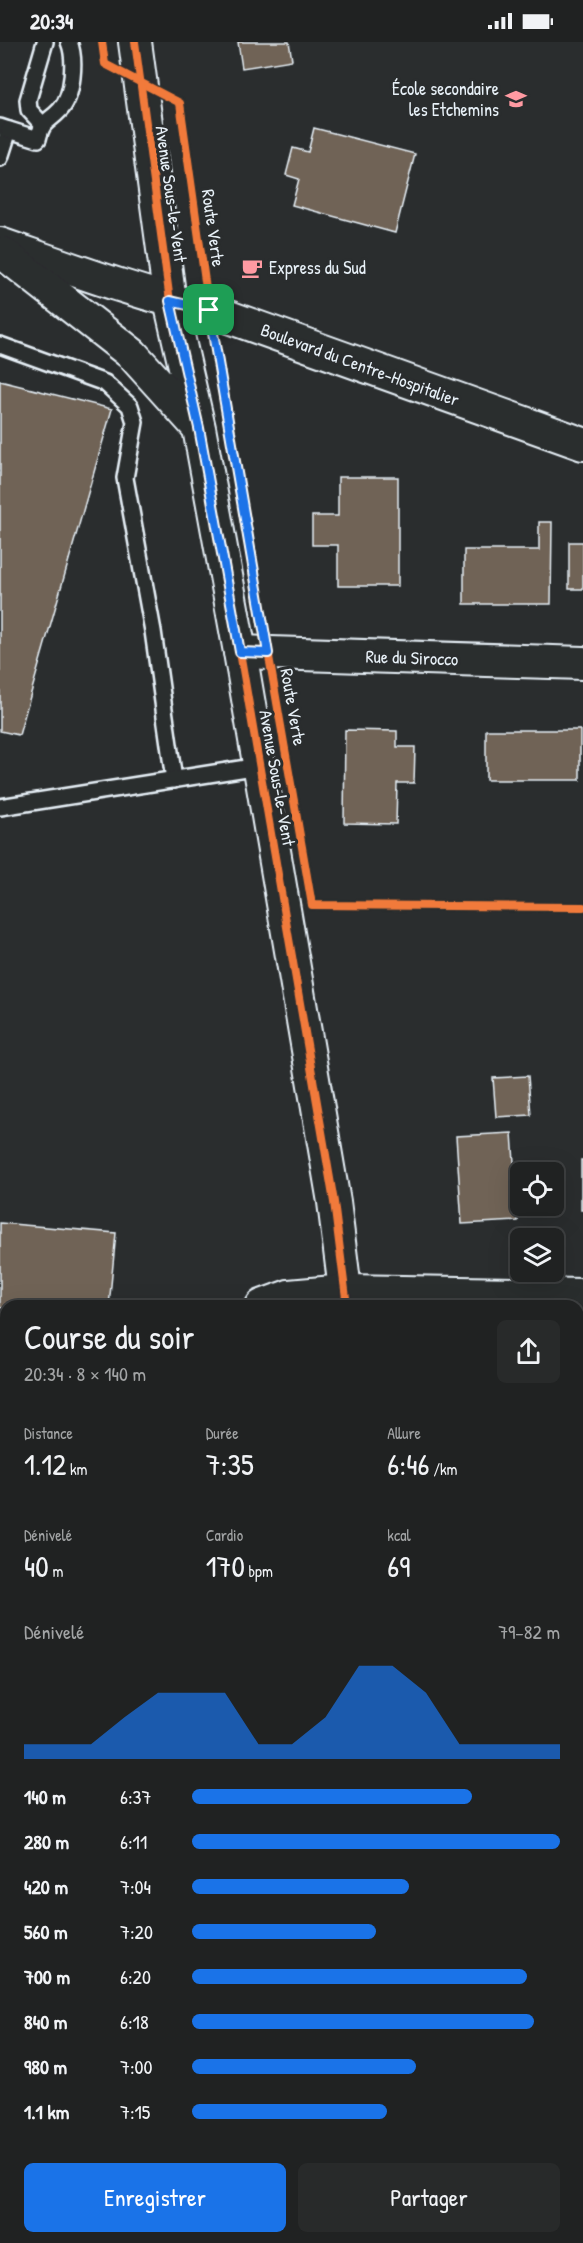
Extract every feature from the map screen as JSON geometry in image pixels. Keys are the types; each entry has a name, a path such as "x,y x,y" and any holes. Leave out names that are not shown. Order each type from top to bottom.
{"street":[{"name":"Avenue Sous-le-Vent","path":"135,42 170,301 199,428 240,652 334,1202 346,1299"},
{"name":"Boulevard du Centre-Hospitalier","path":"0,244 170,301 209,310 583,444"},
{"path":"0,251 132,354 199,428"},
{"name":"Rue du Sirocco","path":"240,652 583,663"},
{"path":"278,1300 289,1296 346,1299 583,1295"}],"lane":[{"path":"42,124 29,110 28,100 45,42"},
{"path":"0,158 5,128 38,139 42,124 62,109 74,71 69,42"},
{"path":"0,345 105,383 130,406 135,422 125,478 153,631 174,780"},
{"path":"0,807 260,766"}],"building":[{"path":"238,42 289,42 292,60 242,68"},
{"path":"314,128 415,154 395,233 292,205 299,179 286,175 293,148 308,152"},
{"path":"0,381 112,409 19,735 0,731"},
{"path":"338,477 398,477 398,586 338,586 338,545 312,545 312,516 338,516"},
{"path":"539,522 552,522 551,604 464,604 464,550 539,550"},
{"path":"569,542 583,542 583,589 569,589"},
{"path":"345,730 397,731 397,747 415,747 414,783 397,783 396,824 344,823"},
{"path":"486,730 580,730 580,780 486,780"},
{"path":"528,1076 531,1115 496,1117 493,1078"},
{"path":"512,1133 514,1162 510,1162 510,1216 518,1216 518,1221 462,1224 456,1136"},
{"path":"581,1160 583,1160 583,1210 581,1210"},
{"path":"0,1223 116,1233 110,1300 0,1300"}],"cycle path":[{"name":"Route Verte","path":"102,42 105,64 180,103 209,310 312,905 583,907"},
{"path":"135,42 170,301 199,428 240,652 334,1202 346,1300"}],"place":[{"name":"École secondaire les Etchemins","path":"516,99"},
{"name":"Express du Sud","path":"252,268"}],"route":[{"path":"170,301 209,310 268,653 240,652 199,428 170,301"}]}
